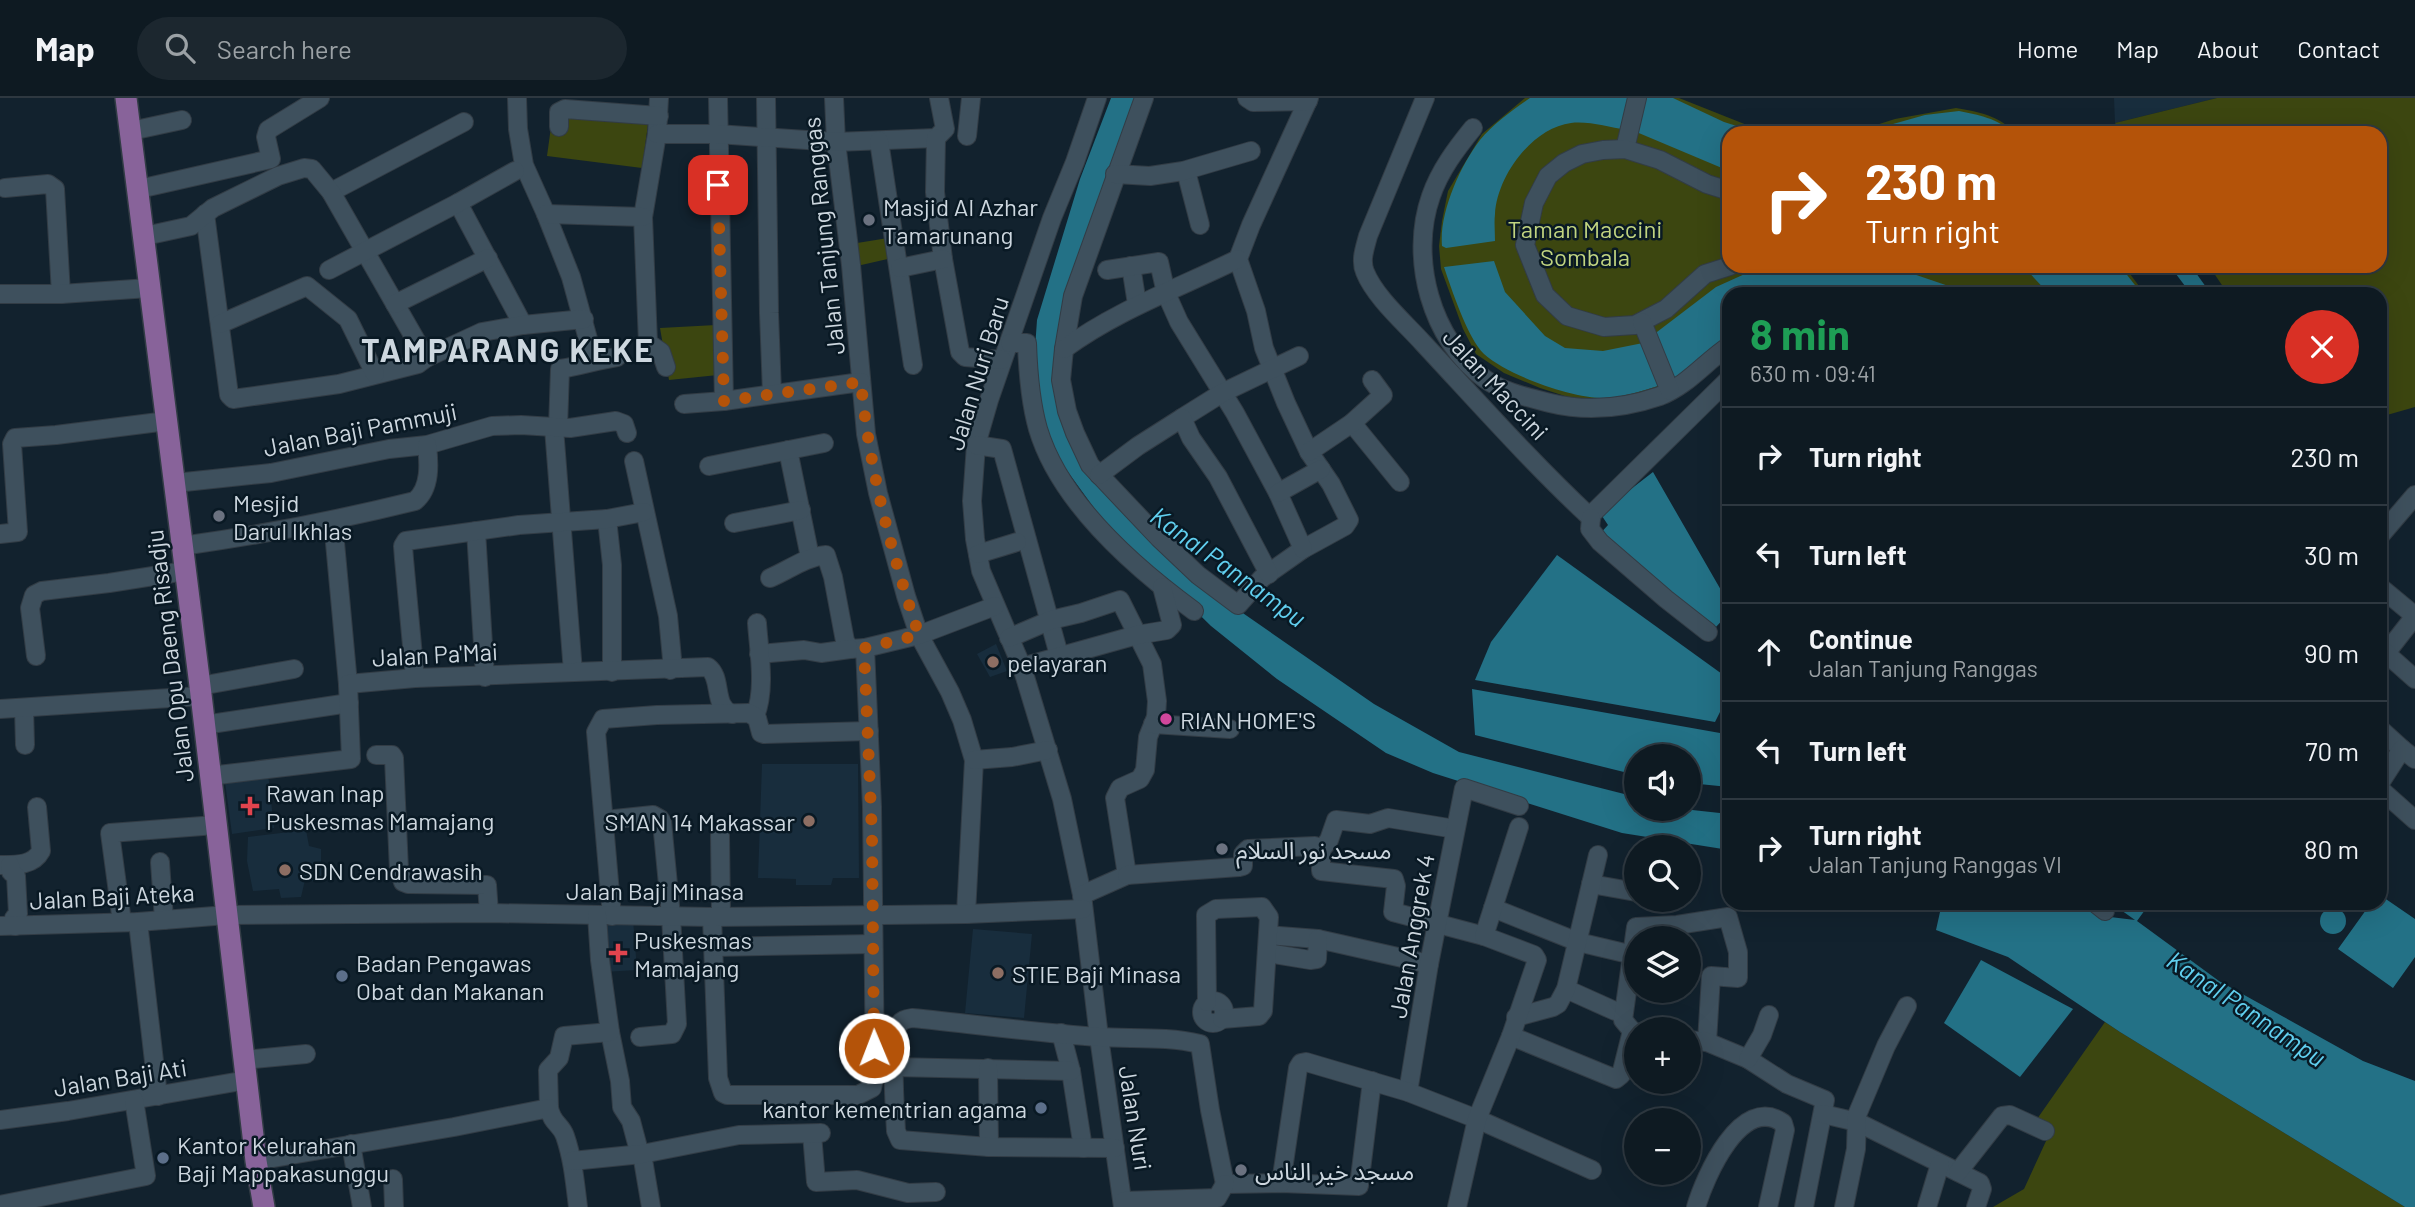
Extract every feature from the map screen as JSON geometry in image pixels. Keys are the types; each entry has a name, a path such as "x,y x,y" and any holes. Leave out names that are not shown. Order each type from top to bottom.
{"main road":[{"name":"Jalan Opu Daeng Risadju","path":"127,98 256,1161 264,1207"}],"street":[{"path":"139,189 271,159 266,137 268,130 292,119 320,98"},
{"path":"517,98 518,129 524,164 571,277 594,360"},
{"path":"718,98 724,401"},
{"path":"766,98 772,393"},
{"name":"Jalan Tanjung Ranggas","path":"834,98 836,142 851,265 866,434 878,493 919,635 950,692 974,760 966,914"},
{"path":"559,127 559,112 565,108 659,116 717,135 836,142 936,138 942,134 946,124 939,98"},
{"path":"967,136 971,98"},
{"name":"Jalan Nuri Baru","path":"1082,902 1062,799 1048,750 1022,667 981,571 972,501 976,445 1002,360 1052,218 1080,164 1097,98"},
{"path":"1144,98 1073,296 1061,380 1067,411 1090,465 1188,566 1238,605 1269,574 1303,549 1349,524 1339,499 1309,452 1286,403 1264,348 1238,259 1308,99 1253,102 1247,98"},
{"name":"Jalan Maccini","path":"1425,98 1368,236 1363,259 1366,276 1442,363 1591,518 1590,529 1600,542 1708,632"},
{"path":"1626,144 1637,98"},
{"path":"659,116 643,217 648,343 661,352 666,367"},
{"path":"131,131 182,120"},
{"path":"331,192 464,122"},
{"path":"1473,128 1452,156 1435,186 1422,240 1423,264 1431,298 1443,329 1457,351 1476,371 1506,391 1524,397 1560,406 1609,407 1634,403 1692,378 1722,352"},
{"path":"936,138 935,191 943,259 962,356 1002,360"},
{"path":"879,141 913,365"},
{"path":"1669,389 1644,329 1635,325 1604,327 1567,316 1545,295 1524,245 1534,203 1548,176 1564,163 1582,154 1626,144 1722,189"},
{"path":"1116,174 1150,176 1186,170 1251,151"},
{"path":"145,236 191,226 221,204 278,176 304,168 312,169 331,192 426,358"},
{"path":"1186,170 1200,225"},
{"path":"329,270 515,172"},
{"path":"5,188 48,184 55,189 61,294"},
{"path":"458,203 523,324"},
{"path":"205,214 229,396 233,399 339,384 418,364 482,332 523,324 583,319"},
{"path":"546,214 643,217"},
{"path":"395,304 488,258"},
{"path":"900,268 943,259"},
{"path":"1064,349 1138,304 1238,259"},
{"path":"1107,270 1159,262 1166,293 1179,322 1235,413 1278,493 1303,549"},
{"path":"1131,266 1138,304"},
{"path":"1644,329 1705,274 1722,269"},
{"path":"220,324 307,286 348,319 375,374"},
{"path":"0,294 61,294 149,288"},
{"path":"1010,342 1027,344 1028,383 1039,430 1064,482 1087,513 1115,543 1162,587 1194,611"},
{"path":"1099,475 1138,446 1222,393 1299,356"},
{"path":"573,672 556,428 559,371 587,365 594,360 617,357"},
{"path":"1309,452 1352,423 1383,395 1372,380"},
{"path":"684,404 861,382"},
{"path":"1591,518 1593,513 1722,386"},
{"path":"1182,418 1191,438 1223,486 1269,574"},
{"path":"0,534 18,533 12,444 15,438 167,421"},
{"name":"Jalan Baji Pammuji","path":"175,484 271,472 389,449 427,445 492,426 582,428 616,421 624,424 627,433"},
{"path":"1352,423 1400,482"},
{"path":"709,466 824,443"},
{"path":"182,546 332,521 415,500 422,493 429,473 427,445"},
{"path":"976,445 1002,449 1059,655"},
{"path":"788,450 810,557"},
{"path":"634,461 668,617 673,659 670,670"},
{"path":"1278,493 1321,469"},
{"path":"2387,528 2415,495"},
{"path":"734,523 801,510"},
{"path":"415,678 403,546 407,541 520,525 607,519 644,512"},
{"path":"607,519 612,565 612,672"},
{"path":"332,521 348,684"},
{"path":"476,531 485,677"},
{"path":"978,554 1017,542"},
{"path":"770,578 810,557 826,555 845,641 857,648"},
{"path":"36,656 30,608 34,595 42,591 186,571"},
{"path":"1022,667 1137,635 1167,630 1171,626 1162,587"},
{"path":"2387,593 2415,615 2387,653"},
{"path":"1009,638 1051,620 1120,600 1152,664 1157,702 1142,775 1140,779 1120,788 1115,798 1127,875"},
{"path":"759,654 804,650 821,653 857,648 919,635 995,606"},
{"path":"757,624 759,706 755,716 761,733 869,731"},
{"path":"2387,653 2415,634"},
{"path":"720,835 715,947 718,1078 723,1093 859,1095 872,1088 875,1074 874,914 869,731 857,648"},
{"path":"2387,655 2415,679"},
{"name":"Jalan Pa'Mai","path":"210,776 351,759 348,684 415,678 709,667 713,670 723,707 732,713"},
{"path":"0,709 201,691 294,669"},
{"path":"204,725 349,704"},
{"path":"23,708 25,745"},
{"path":"651,1207 631,1121 621,1107 620,1082 600,960 605,915 605,820 596,732 600,722 608,718 732,713 749,713 755,716"},
{"path":"1153,724 1230,729"},
{"path":"2387,735 2409,754 2387,776"},
{"path":"974,760 1012,757 1048,750"},
{"path":"376,755 392,755 394,758 399,870 403,881 408,884 487,885 489,913"},
{"name":"Jalan Anggrek 4","path":"1408,1092 1429,964 1464,788 1519,806"},
{"path":"2387,795 2415,820"},
{"path":"10,923 7,867 30,863 41,851 37,807"},
{"path":"605,820 653,815 660,819 671,916 677,1024 672,1034 640,1037"},
{"path":"1455,829 1388,818 1370,824 1336,820 1329,840 1321,850 1321,871 1394,879 1396,883 1393,912 1484,936 1536,957 1511,1036 1477,1119 1457,1207"},
{"path":"158,1096 130,922 110,833 216,825"},
{"path":"1484,936 1519,827"},
{"path":"1082,902 1127,875 1243,866 1244,852 1251,848 1315,845 1321,850"},
{"path":"1516,1017 1548,1010 1562,996 1578,942 1598,855"},
{"path":"160,862 164,920"},
{"path":"1591,884 1624,890"},
{"name":"Jalan Baji Minasa","path":"227,915 966,914 1082,902"},
{"name":"Jalan Nuri","path":"1082,902 1124,1204"},
{"path":"1124,1204 1217,1198 1225,1185 1200,1044 1216,1010 1206,915 1216,909 1258,906 1264,909 1269,917 1262,1014 1255,1017 1216,1010"},
{"path":"1493,908 1578,942 1624,953"},
{"name":"Jalan Baji Ateka","path":"10,923 130,922 227,915"},
{"path":"1656,926 1728,917 1738,952 1738,978 1712,976 1707,1042"},
{"path":"1268,944 1310,960 1317,959 1318,939 1429,964"},
{"path":"715,947 873,944"},
{"path":"1562,996 1615,1011"},
{"path":"1624,1021 1626,1003"},
{"path":"1844,1207 1856,1149 1857,1115 1886,1046 1907,1006"},
{"path":"1181,1040 1216,1010"},
{"path":"1752,1062 1769,1015"},
{"path":"1115,1148 989,1147 900,1139 896,1131 896,1031 903,1020 912,1018 1099,1037 1181,1040 1200,1044"},
{"path":"578,1207 572,1160 564,1133 553,1121 549,1108 548,1070 559,1058 564,1036 610,1032"},
{"path":"1061,1033 1071,1071 1083,1148"},
{"path":"1511,1036 1616,1079 1620,1078 1624,1065"},
{"path":"1701,1041 1752,1062 1787,1084 1824,1098 1825,1108 1804,1207"},
{"name":"Jalan Baji Ati","path":"0,1120 158,1096 306,1054"},
{"path":"1281,1183 1298,1068 1301,1063 1311,1063 1408,1092 1592,1170"},
{"path":"894,1067 1071,1071"},
{"path":"988,1068 989,1147"},
{"path":"1225,1185 1281,1183 1359,1186 1372,1081"},
{"path":"0,1205 146,1176 134,1100"},
{"path":"256,1161 549,1108"},
{"path":"1825,1108 1982,1185 1976,1207"},
{"path":"1696,1207 1702,1185 1725,1145 1754,1118 1766,1115 1783,1124 1785,1136 1768,1207"},
{"path":"1958,1172 2002,1116 2010,1115 2045,1132"},
{"path":"572,1160 641,1155 740,1135 816,1134 809,1183 857,1180 908,1193 936,1192"},
{"path":"351,1144 362,1207"},
{"path":"1927,1207 1940,1164"},
{"path":"393,1179 394,1207"}],"shaded area":[{"path":"2114,98 2217,98 2115,123"},
{"name":"pelayaran","path":"996,644 1007,671 990,677 977,654"},
{"name":"SMAN 14 Makassar","path":"762,764 858,764 859,878 833,878 831,885 796,885 796,879 758,878"},
{"name":"Rawan Inap Puskesmas Mamajang","path":"268,773 274,828 232,834 225,782"},
{"name":"SDN Cendrawasih","path":"306,830 309,846 321,849 321,882 305,880 301,897 281,898 279,889 253,891 247,861 248,837"},
{"path":"599,918 633,919 637,970 603,972"},
{"name":"STIE Baji Minasa","path":"973,929 1032,934 1024,1018 965,1013"}],"green space":[{"name":"Taman Maccini Sombala","path":"1525,98 1679,98 1749,126 1722,126 1722,273 2129,273 2140,287 1722,287 1722,344 1655,390 1600,402 1568,397 1504,373 1476,354 1463,329 1441,269 1439,246 1448,191 1482,134"},
{"path":"2217,98 2415,98 2415,407 2387,415 2387,287 2223,287 2214,273 2387,273 2387,126 2117,126 2115,123"},
{"path":"554,105 649,117 642,168 547,156"},
{"path":"1956,108 1995,118 2007,126 1873,126 1895,119"},
{"path":"888,238 892,258 857,266 851,244"},
{"path":"716,325 718,375 669,380 660,328"},
{"path":"2105,1022 2405,1207 1993,1207 2024,1189 2052,1128 2037,1119"}],"water":[{"path":"1111,98 1141,98 1060,352 1083,457 1237,609 1374,704 1459,752 1624,794 1624,821 1701,821 1701,811 1722,813 1722,849 1701,846 1701,835 1622,833 1433,773 1386,753 1277,679 1211,626 1102,519 1060,461 1040,420 1033,377 1037,320 1080,179"},
{"path":"1530,98 1634,98 1626,130 1571,123 1543,134 1530,144 1519,156 1502,184 1495,214 1495,241 1446,248 1442,246 1447,205 1465,163 1485,134"},
{"path":"1643,98 1673,98 1737,126 1722,126 1722,168 1634,131"},
{"path":"1959,111 1980,116 2003,126 1886,126 1925,115"},
{"path":"1494,261 1505,292 1545,336 1565,348 1603,351 1643,343 1661,385 1619,396 1590,397 1558,390 1524,378 1484,354 1472,337 1444,267"},
{"path":"1747,273 1910,273 1952,287 1722,287 1722,340 1674,379 1653,335 1716,287"},
{"path":"2030,273 2126,273 2136,287 2042,287"},
{"path":"2175,273 2196,273 2206,287 2186,287"},
{"path":"1653,472 1722,592 1722,620 1715,628 1597,537 1608,525 1600,513"},
{"path":"1557,555 1722,674 1722,708 1715,722 1475,680 1491,642"},
{"path":"1472,689 1720,733 1722,729 1722,786 1701,784 1701,744 1624,744 1624,772 1475,735"},
{"path":"2387,900 2415,919 2415,957 2393,988 2338,949 2366,910 2387,910"},
{"name":"Kanal Pannampu","path":"1940,910 2094,910 2102,916 2135,920 2121,910 2145,910 2137,921 2219,981 2363,1061 2415,1081 2415,1207 2405,1207 2120,1032 2008,957 1936,930"},
{"path":"2327,910 2339,910 2345,916 2345,926 2338,933 2328,933 2321,926 2321,916"},
{"path":"1981,960 2073,1009 2020,1077 1944,1023"}],"place":[{"name":"Masjid Al Azhar Tamarunang","path":"869,220"},
{"name":"Mesjid Darul Ikhlas","path":"219,516"},
{"name":"pelayaran","path":"993,662"},
{"name":"RIAN HOME'S","path":"1166,719"},
{"name":"Rawan Inap Puskesmas Mamajang","path":"250,806"},
{"name":"SMAN 14 Makassar","path":"809,821"},
{"name":"مسجد نور السلام","path":"1222,849"},
{"name":"SDN Cendrawasih","path":"285,870"},
{"name":"Puskesmas Mamajang","path":"618,953"},
{"name":"STIE Baji Minasa","path":"998,973"},
{"name":"Badan Pengawas Obat dan Makanan","path":"342,976"},
{"name":"kantor kementrian agama","path":"1041,1108"},
{"name":"Kantor Kelurahan Baji Mappakasunggu","path":"163,1158"},
{"name":"مسجد خير الناس","path":"1241,1170"}],"district":[{"name":"TAMPARANG KEKE","path":"508,349"}],"route":[{"path":"718,185 724,401 861,382 866,434 878,493 919,635 864,648 874,914 874,1048"}]}
